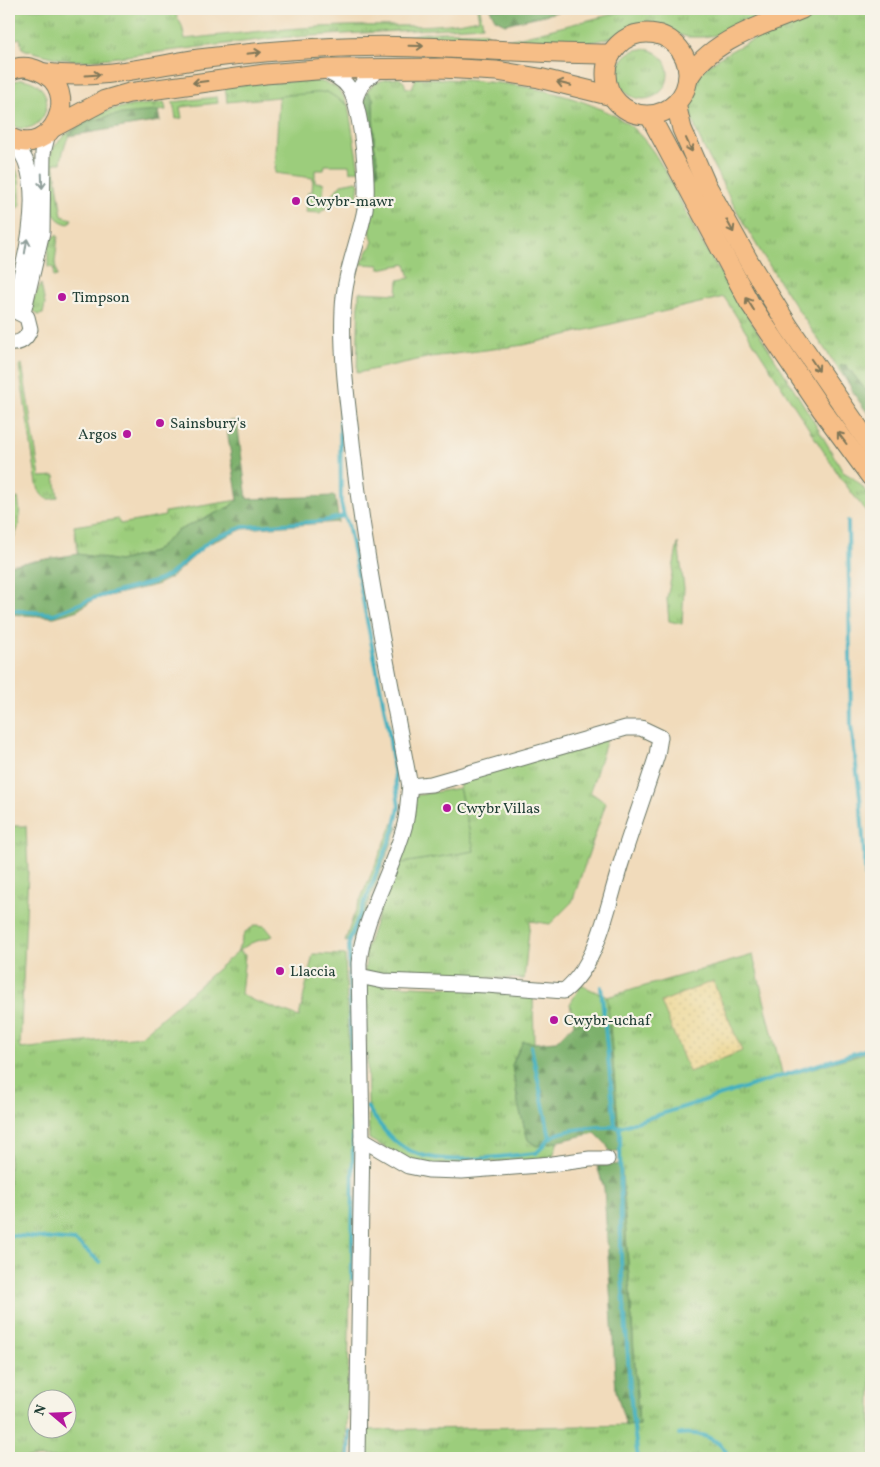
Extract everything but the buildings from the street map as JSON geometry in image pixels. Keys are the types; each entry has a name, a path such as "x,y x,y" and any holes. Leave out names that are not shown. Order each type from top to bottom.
{"main road":[{"path":"688,79 687,63 680,50 663,36 651,33 636,34 620,43 611,54 606,68 606,82 612,96 626,110 635,114 650,116 664,112 676,104 684,93 695,65 735,38 802,9"},
{"path":"680,50 735,38"},
{"path":"9,71 20,67 33,68 45,73 94,76 225,56 350,47 439,47 543,54 611,54"},
{"path":"10,138 24,142 37,140 51,130 105,100 129,93 265,74 321,69 382,68 497,71 539,78 612,96"},
{"path":"45,73 54,82 60,93 62,111 51,130"},
{"path":"676,104 682,129 706,184 752,267 789,327 871,446"},
{"path":"650,116 749,302 822,410 871,477"}],"street":[{"path":"355,100 358,90 365,80 382,68"},
{"path":"321,69 338,76 355,100 367,179 365,212 346,278 344,366 354,461 368,562 410,786 406,824 360,947 362,1138 357,1458"},
{"path":"14,312 42,232 43,153 51,130"},
{"path":"10,138 26,162 30,183 26,253 14,312"},
{"path":"9,343 20,342 28,335 30,322 14,312"},
{"path":"359,976 383,981 486,984 564,991 577,981 605,921 622,861 657,754 660,737 641,728 626,728 431,784 410,786"},
{"path":"362,1138 408,1166 428,1170 462,1171 607,1159"}],"green space":[{"path":"9,9 173,9 182,26 185,39 308,28 447,24 479,19 477,9 480,9 483,26 276,38 84,61 60,59 26,50 22,48 20,38 9,41"},
{"path":"490,9 570,9 505,24 495,19"},
{"path":"633,9 779,9 717,35 702,37 688,37 642,26 606,39 569,47 407,38 412,35 432,33 486,32 491,40 509,40"},
{"path":"829,9 871,9 871,397 846,365 840,366 848,383 795,306 730,199 701,142 690,108 691,91 696,79 705,68 719,58 777,29"},
{"path":"643,49 653,51 661,56 666,64 668,74 666,84 661,92 653,97 643,99 633,97 625,92 620,84 618,74 620,64 625,56 633,51"},
{"path":"399,78 404,82 406,88 412,88 416,78 468,80 546,91 595,107 619,118 632,127 654,152 700,240 796,392 843,472 865,490 870,503 871,518 842,480 724,297 524,345 431,357 357,373 359,292 397,294 398,280 410,278 406,264 379,269 379,265 361,264 373,242 370,217 374,192 374,175 379,172 374,143 373,98 367,91 374,84 381,81"},
{"path":"22,79 36,84 44,92 47,102 45,112 40,121 32,127 21,128 9,124 9,83"},
{"path":"309,80 333,86 341,93 348,105 327,92 227,102 225,86"},
{"path":"367,91 373,98 374,143 379,172 374,175 371,172 361,108"},
{"path":"327,92 348,105 359,170 350,172 349,165 325,165 324,170 315,170 315,182 324,183 323,200 329,199 341,184 357,181 359,183 357,199 331,203 320,213 306,212 308,192 312,192 313,178 275,173 279,96"},
{"path":"217,97 218,103 180,107 182,118 176,119 173,102"},
{"path":"164,102 166,110 96,120 76,128 70,134 62,154 61,163 54,163 62,216 72,219 69,224 57,218 50,203 49,170 51,154 60,140 75,128 84,122 108,111 128,106"},
{"path":"158,111 160,121 69,136 76,129 97,119 123,114"},
{"path":"9,157 18,174 20,206 9,213"},
{"path":"56,235 58,236 55,262 57,276 53,277 54,268 48,267 48,253 49,245"},
{"path":"41,284 45,304 43,314 38,315 32,309 32,302"},
{"path":"22,364 40,477 55,476 58,497 53,499 44,497 37,484 19,366"},
{"path":"846,365 871,397 871,418 854,394 840,366"},
{"path":"230,421 237,421 247,499 335,496 339,522 243,529 208,544 170,578 156,585 95,599 76,611 54,617 9,614 9,565 78,554 119,561 154,552 177,531 229,507 238,500 227,430"},
{"path":"18,498 20,511 18,528 9,544 9,500"},
{"path":"238,500 229,507 177,531 154,552 119,561 78,554 74,526 118,519 120,524 165,516 165,512"},
{"path":"678,543 684,588 682,624 669,621 667,599"},
{"path":"607,739 590,792 606,803 572,902 550,924 530,921 524,979 365,972 366,949 396,864 474,851 459,788 462,780"},
{"path":"459,788 474,851 396,864 413,796"},
{"path":"393,823 398,827 363,917 354,937 345,942 353,917"},
{"path":"9,826 26,826 28,872 20,1049 141,1036 237,952 245,932 256,925 265,926 273,936 251,943 238,951 245,955 241,994 252,1000 299,1017 313,954 345,955 353,1168 346,1458 9,1458"},
{"path":"753,955 783,1077 871,1051 871,1458 366,1458 366,1430 639,1425 619,1128 607,997"},
{"path":"365,984 533,991 534,1043 518,1050 512,1066 519,1108 528,1140 537,1146 558,1141 552,1159 418,1166 369,1139"},
{"path":"581,985 607,997 610,1025 589,1021 574,1024 570,1004"},
{"path":"589,1021 610,1025 620,1150 611,1153 606,1144 595,1133 537,1146 528,1140 519,1108 512,1065 523,1041 534,1043 556,1041 574,1024"},
{"path":"621,1164 639,1425 626,1426 616,1391 604,1188 597,1166"}],"sand":[{"path":"713,981 742,1051 689,1072 661,1002"}],"waterway":[{"path":"340,401 341,503 344,516"},
{"path":"9,610 54,614 94,598 154,582 168,576 212,539 243,527 324,521 344,516 348,524 388,727 399,807 394,830 349,941 353,1142 352,1279"},
{"path":"848,521 851,726 860,796 866,881 871,879"},
{"path":"601,987 615,1126"},
{"path":"531,1046 550,1138"},
{"path":"367,1107 392,1139 417,1154 433,1158 468,1159 536,1153 550,1138 564,1132 594,1127 620,1127 871,1048"},
{"path":"620,1127 621,1261 632,1414 638,1458"},
{"path":"9,1235 75,1241 100,1262"},
{"path":"349,1458 350,1431"},
{"path":"679,1434 700,1435 712,1439 727,1453 725,1458"},
{"path":"806,1458 815,1458"}],"place":[{"name":"Cwybr-mawr","path":"296,201"},
{"name":"Timpson","path":"62,297"},
{"name":"Sainsbury's","path":"160,423"},
{"name":"Argos","path":"127,434"},
{"name":"Cwybr Villas","path":"447,808"},
{"name":"Llaccia","path":"280,971"},
{"name":"Cwybr-uchaf","path":"554,1020"}]}
